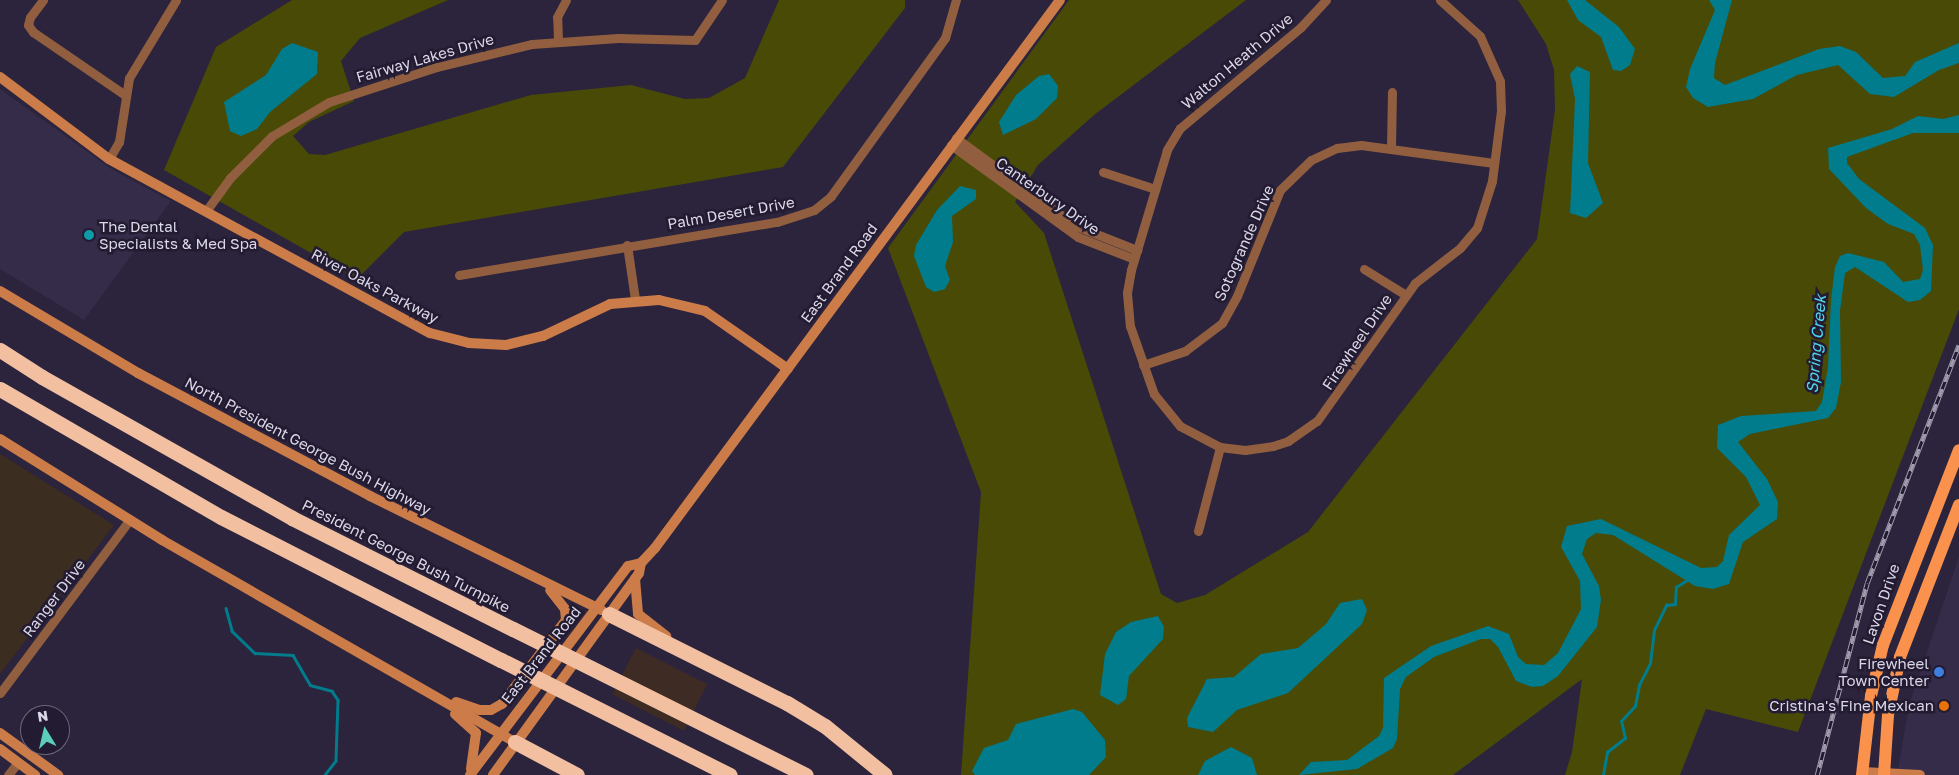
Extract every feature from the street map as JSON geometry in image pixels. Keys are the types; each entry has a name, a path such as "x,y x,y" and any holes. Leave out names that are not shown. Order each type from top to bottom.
{"highway":[{"name":"President George Bush Turnpike","path":"0,350 42,378 292,518 806,775"},
{"path":"0,389 221,517 730,775"},
{"path":"603,611 787,703 825,726 885,775"},
{"path":"515,742 571,772"}],"main road":[{"name":"East Brand Road","path":"470,775 500,731 603,611 635,579 641,563 788,369 953,142 1060,0"},
{"name":"River Oaks Parkway","path":"0,77 109,159 448,340 490,345 525,342 587,312 635,299 659,300 705,311 788,369"},
{"name":"North President George Bush Highway","path":"0,291 138,373 528,576 603,611"},
{"path":"0,439 130,520 409,683 500,731 515,742"},
{"name":"Lavon Drive","path":"1862,774 1871,696 1883,645 1959,450"},
{"path":"1884,774 1888,715 1900,657 1959,505"},
{"name":"East Brand Road","path":"493,775 603,611 628,566 641,563"},
{"path":"409,683 479,710 491,710 502,704 566,620 560,599 528,576"},
{"path":"635,579 638,614 674,646"},
{"path":"409,683 413,690 470,724 476,741 470,775"},
{"path":"0,733 58,775"},
{"path":"0,749 35,775"},
{"path":"1862,774 1920,775"}],"street":[{"path":"43,0 28,25 60,53 125,95"},
{"path":"109,159 119,142 125,95 137,63 176,0"},
{"path":"558,40 557,17 566,0"},
{"name":"Fairway Lakes Drive","path":"206,212 230,178 272,136 330,102 437,67 558,40 695,40 722,0"},
{"name":"Palm Desert Drive","path":"459,275 627,245 777,222 814,210 831,196 945,38 956,0"},
{"name":"Walton Heath Drive","path":"1135,255 1167,150 1186,121 1293,33 1326,0"},
{"name":"Firewheel Drive","path":"1135,255 1127,306 1143,365 1154,394 1170,416 1191,434 1220,447 1258,449 1304,432 1330,407 1406,295 1424,275 1460,248 1477,228 1489,200 1502,96 1496,66 1480,36 1440,0"},
{"path":"1391,148 1392,92"},
{"name":"Canterbury Drive","path":"953,142 1078,237 1135,255"},
{"name":"Sotogrande Drive","path":"1143,365 1185,351 1222,323 1237,296 1275,200 1297,170 1337,148 1361,145 1494,163"},
{"path":"1103,172 1155,189"},
{"path":"627,245 635,299"},
{"path":"1364,269 1406,295"},
{"path":"1198,531 1220,447"},
{"name":"Ranger Drive","path":"0,693 130,520"},
{"path":"8,775 18,762"}],"shaded area":[{"path":"292,0 448,0 360,38 341,61 354,101 309,122 293,136 309,154 325,155 531,95 631,85 685,99 709,98 745,78 779,0 905,0 905,8 783,167 404,232 357,279 164,170 216,47"},
{"path":"1069,0 1246,0 1094,115 1038,165 1015,202 1044,233 1161,594 1177,603 1205,595 1308,532 1537,239 1555,110 1554,70 1546,44 1518,0 1959,0 1959,309 1798,732 1706,709 1680,775 1565,775 1572,752 1582,679 1453,775 961,775 981,492 888,248"},
{"path":"0,89 113,170 171,201 84,320 0,269"},
{"path":"0,454 114,525 0,674"},
{"name":"Firewheel Town Center","path":"1959,557 1959,775 1897,775 1909,705"},
{"path":"636,648 707,684 684,731 612,694"}],"water":[{"path":"1567,0 1585,0 1619,27 1635,49 1630,65 1621,71 1613,70 1601,37 1578,20"},
{"path":"1709,0 1732,0 1715,63 1714,78 1725,85 1819,49 1840,46 1856,52 1883,78 1905,76 1915,62 1959,43 1959,63 1939,70 1894,97 1870,94 1838,65 1797,75 1753,99 1708,107 1693,98 1686,87 1690,69 1715,10"},
{"path":"292,43 318,52 317,74 270,112 257,129 241,136 230,131 224,102 266,75 282,49"},
{"path":"1577,66 1590,72 1588,163 1603,203 1586,218 1570,213 1575,99 1570,74"},
{"path":"1049,74 1058,86 1057,98 1036,119 1003,135 999,122 1016,95 1039,76"},
{"path":"1959,115 1959,133 1913,133 1847,157 1847,163 1859,179 1925,228 1933,245 1931,291 1920,300 1908,302 1855,267 1845,273 1840,311 1841,382 1836,408 1828,418 1750,434 1738,442 1767,479 1778,502 1777,519 1743,542 1729,584 1713,589 1695,586 1613,535 1596,533 1587,539 1582,554 1599,586 1601,600 1597,627 1558,676 1543,686 1532,687 1516,681 1498,647 1490,639 1481,639 1434,657 1406,677 1400,689 1397,739 1393,748 1357,769 1299,775 1311,762 1347,760 1379,736 1383,728 1384,678 1431,646 1488,626 1509,634 1518,657 1526,664 1544,665 1558,653 1581,609 1580,581 1561,547 1567,526 1601,519 1701,568 1717,567 1723,561 1729,535 1760,505 1746,477 1717,448 1718,425 1741,416 1816,411 1822,402 1828,367 1831,300 1835,267 1840,256 1848,253 1884,262 1903,282 1920,279 1923,270 1920,245 1914,234 1888,224 1866,208 1829,169 1828,148 1892,129 1918,116 1943,119"},
{"path":"960,186 976,190 976,199 952,216 953,242 945,266 950,280 945,289 934,292 926,287 914,256 916,245 937,210"},
{"path":"1362,599 1367,610 1362,624 1288,693 1237,710 1213,732 1188,727 1187,718 1207,679 1234,677 1261,654 1298,648 1326,624 1340,603"},
{"path":"1158,616 1164,627 1163,639 1129,676 1126,699 1118,705 1100,695 1105,654 1116,632 1131,622"},
{"path":"1073,709 1082,712 1105,740 1106,757 1089,775 975,775 972,771 984,748 1008,740 1016,724"},
{"path":"1231,747 1252,758 1257,775 1198,775 1205,761"}],"waterway":[{"path":"1603,775 1607,752 1625,738 1621,721 1635,706 1639,685 1650,663 1654,630 1666,605 1675,604 1676,587 1689,579"},
{"path":"226,608 232,631 255,653 293,655 310,685 332,691 338,700 336,761 325,775"}],"railway":[{"path":"1817,775 1867,583 1959,345"}],"place":[{"name":"The Dental Specialists & Med Spa","path":"89,235"},
{"name":"Firewheel Town Center","path":"1939,672"},
{"name":"Cristina's Fine Mexican","path":"1944,706"}],"water label":[{"name":"Spring Creek","path":"1816,344"}]}
